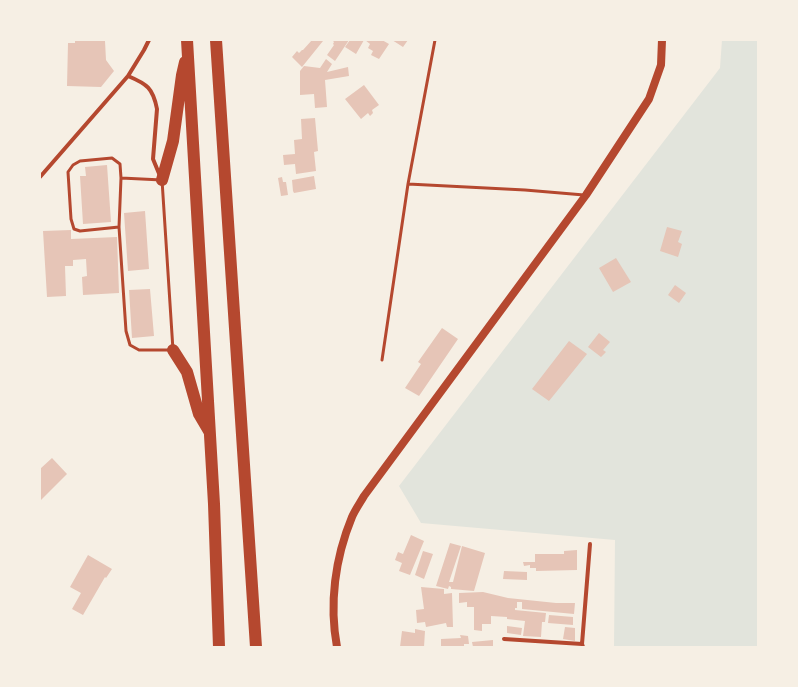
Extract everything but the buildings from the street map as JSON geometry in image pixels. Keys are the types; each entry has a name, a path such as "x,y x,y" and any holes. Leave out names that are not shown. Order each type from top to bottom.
{"highway":[{"path":"216,40 256,647"},
{"path":"162,180 173,141 188,45"},
{"path":"188,45 210,432 219,647"},
{"path":"173,350 187,372 199,414 210,432"}],"main road":[{"path":"337,647 333,627 335,575 344,537 352,516 364,496 586,195 650,99 661,65 662,40"}],"street":[{"path":"40,177 128,76 149,40"},
{"path":"128,76 140,81 151,90 155,102 157,109 153,159 162,180"},
{"path":"504,638 583,646 590,544"}],"lane":[{"path":"382,360 408,184 435,40"},
{"path":"119,227 80,231 74,229 71,219 68,172 73,165 80,161 112,158 120,164 121,178 119,227 126,331 130,344 139,350 173,350 162,180 121,178"},
{"path":"408,184 586,195"}],"shaded area":[{"path":"722,40 758,40 758,647 614,647 615,540 421,523 399,486 720,68"}]}
